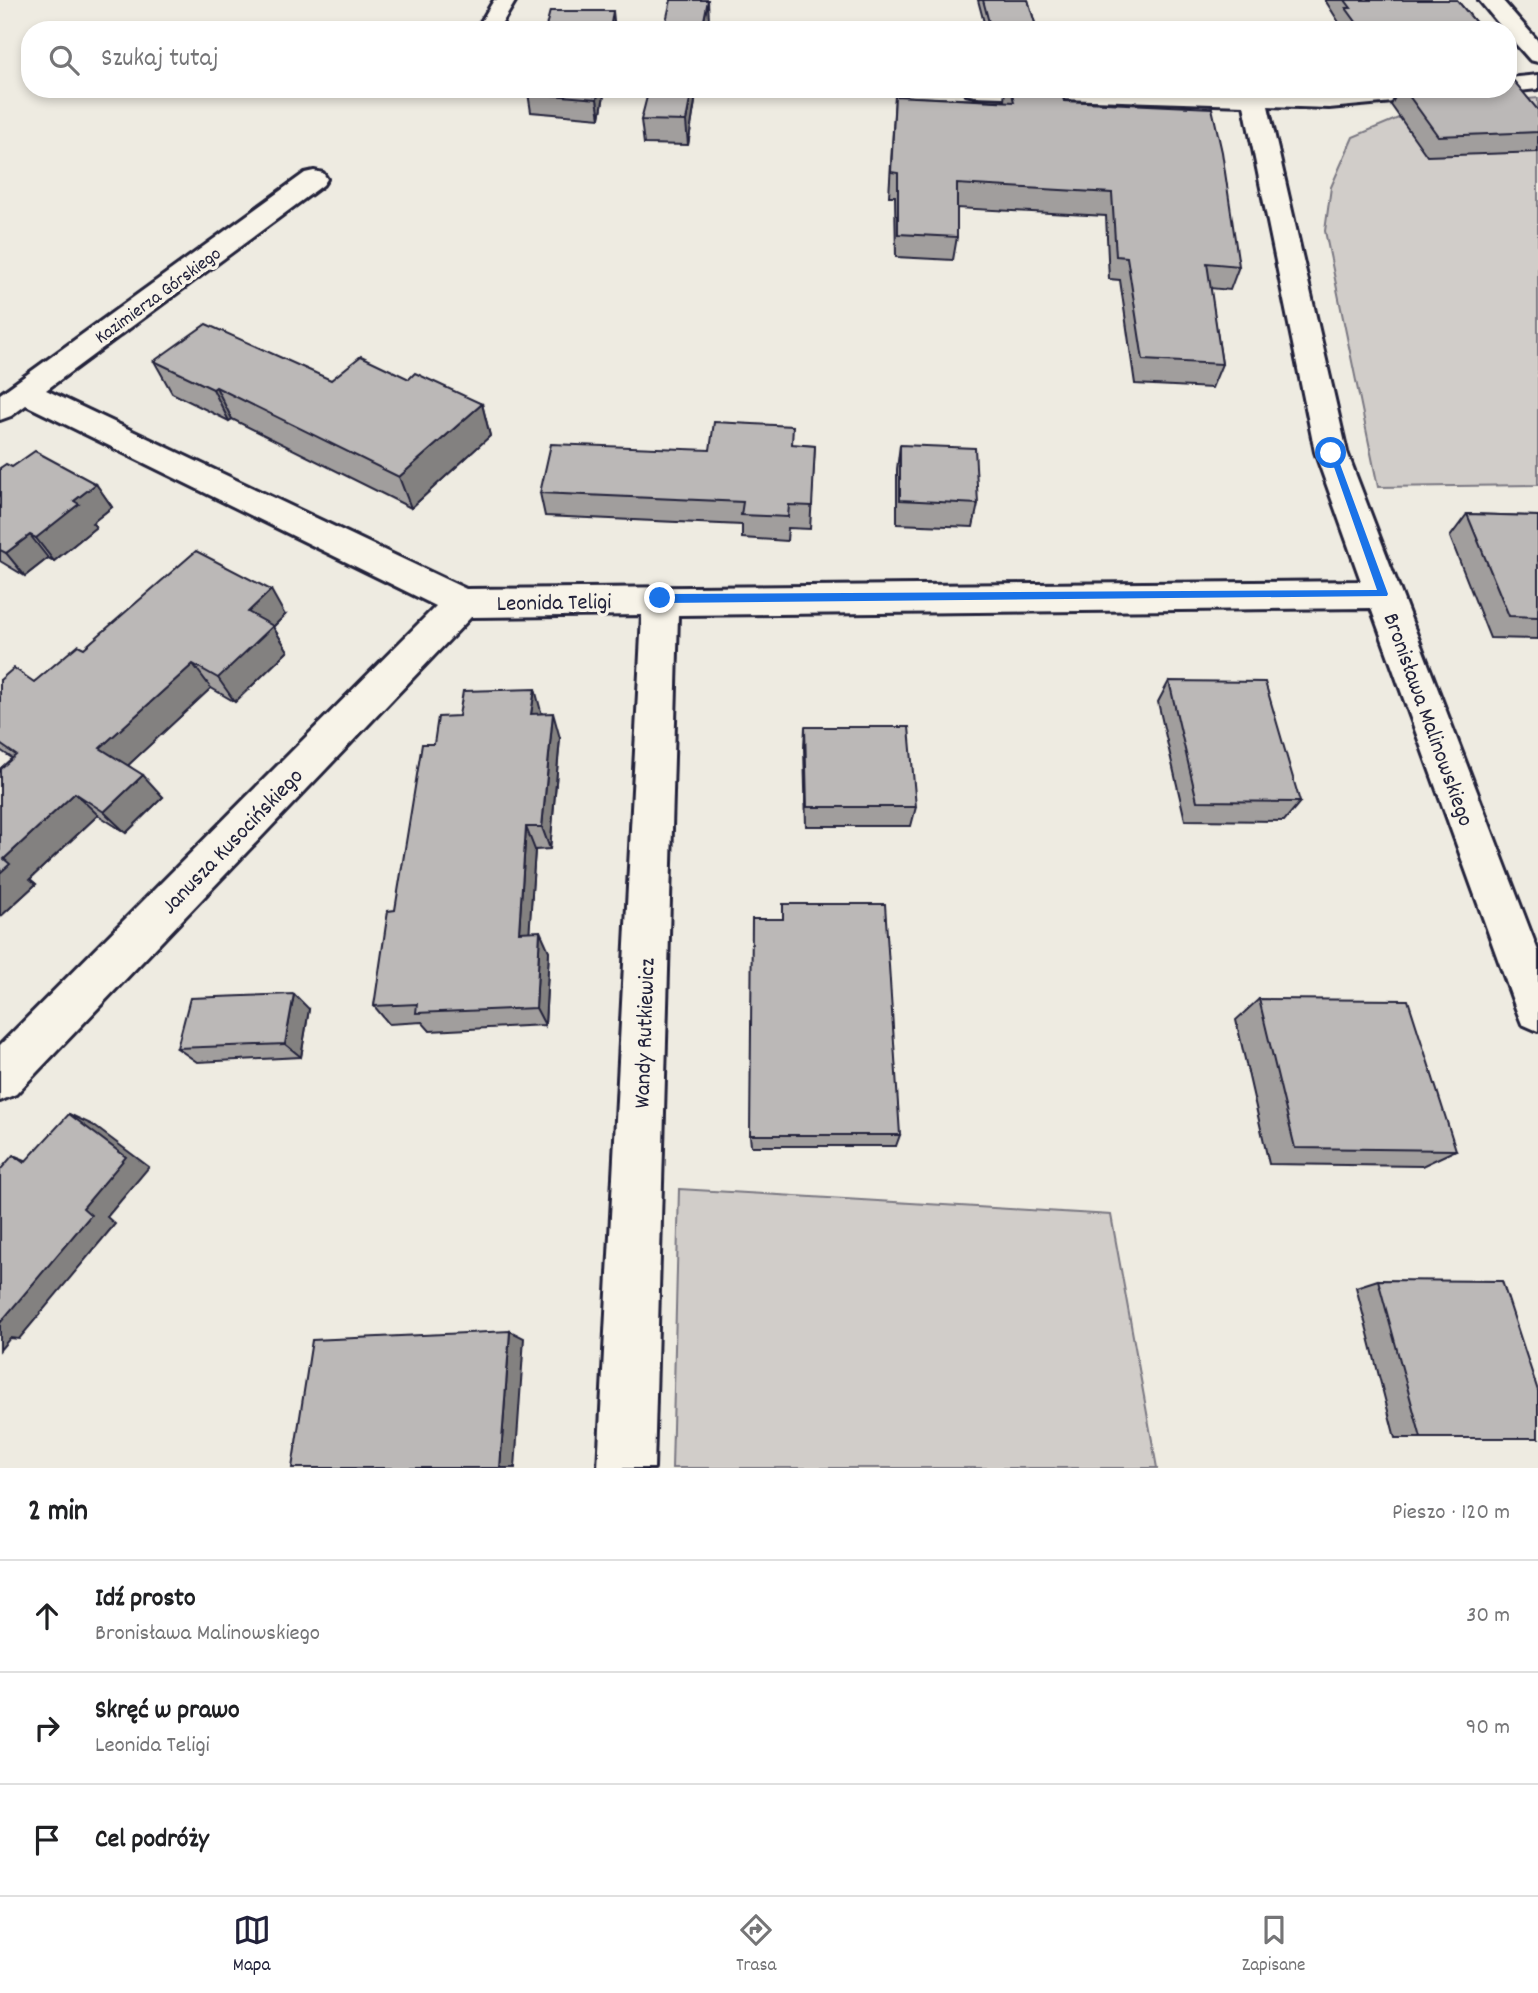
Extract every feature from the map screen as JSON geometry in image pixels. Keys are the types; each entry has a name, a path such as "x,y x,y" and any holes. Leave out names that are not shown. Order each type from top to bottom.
{"street":[{"path":"492,21 505,0"},
{"path":"1490,0 1508,21"},
{"path":"1517,31 1538,55"},
{"path":"1517,84 1538,82"},
{"path":"1204,98 1329,101 1361,98"},
{"name":"Bronisława Malinowskiego","path":"1255,100 1331,453 1538,1009"},
{"name":"Kazimierza Górskiego","path":"12,400 314,179"},
{"name":"Leonida Teligi","path":"12,400 462,603 660,598 1383,594"},
{"name":"Wandy Rutkiewicz","path":"625,1468 660,598"},
{"name":"Janusza Kusocińskiego","path":"0,1078 462,603"}],"shaded area":[{"path":"1538,98 1538,485 1378,487 1325,231 1331,187 1353,137 1420,109"},
{"path":"679,1189 1111,1215 1157,1468 672,1468"}],"building":[{"path":"671,0 708,0 704,21 666,21"},
{"path":"983,0 1028,0 1034,21 989,21"},
{"path":"1345,0 1457,0 1474,21 1355,21 1346,8 1351,8"},
{"path":"550,11 613,11 611,21 547,21"},
{"path":"1517,85 1538,110 1538,132 1438,136 1411,98 1517,98"},
{"path":"647,98 690,98 686,121 641,120"},
{"path":"895,98 1014,102 1013,98 1063,98 1064,101 1212,108 1222,152 1239,266 1207,263 1222,364 1143,360 1127,257 1116,256 1112,193 957,184 957,237 898,234 898,173 891,172"},
{"path":"206,324 331,380 361,356 409,379 415,373 482,404 399,477 216,387 213,389 154,361"},
{"path":"714,422 793,426 792,444 815,446 812,506 789,505 788,517 741,515 743,502 540,493 551,444 710,450"},
{"path":"900,445 975,448 978,504 900,500"},
{"path":"35,451 96,484 74,501 79,504 36,538 30,535 6,553 0,550 0,468 6,464 12,467"},
{"path":"1467,514 1538,516 1538,617 1509,616"},
{"path":"196,551 271,590 248,612 273,626 218,678 193,664 100,748 143,775 104,812 75,793 4,859 10,864 0,873 0,769 16,755 0,744 0,680 14,668 34,682 78,645 84,648"},
{"path":"1169,681 1265,682 1300,802 1197,801"},
{"path":"535,689 531,714 553,713 542,827 526,827 519,932 540,931 536,1008 416,1013 417,1004 374,1006 388,911 395,910 422,744 434,744 438,717 459,716 463,691"},
{"path":"805,727 909,727 916,807 807,807"},
{"path":"783,904 885,904 900,1135 750,1135 752,919 783,919"},
{"path":"294,994 285,1044 177,1048 190,998"},
{"path":"1259,999 1408,1000 1456,1150 1295,1148"},
{"path":"69,1114 126,1157 83,1208 91,1215 0,1323 0,1170 13,1155 24,1163"},
{"path":"1378,1280 1502,1281 1538,1391 1538,1438 1421,1438"},
{"path":"510,1331 500,1468 292,1468 312,1340"}],"route":[{"path":"660,598 1383,594 1331,453"}]}
